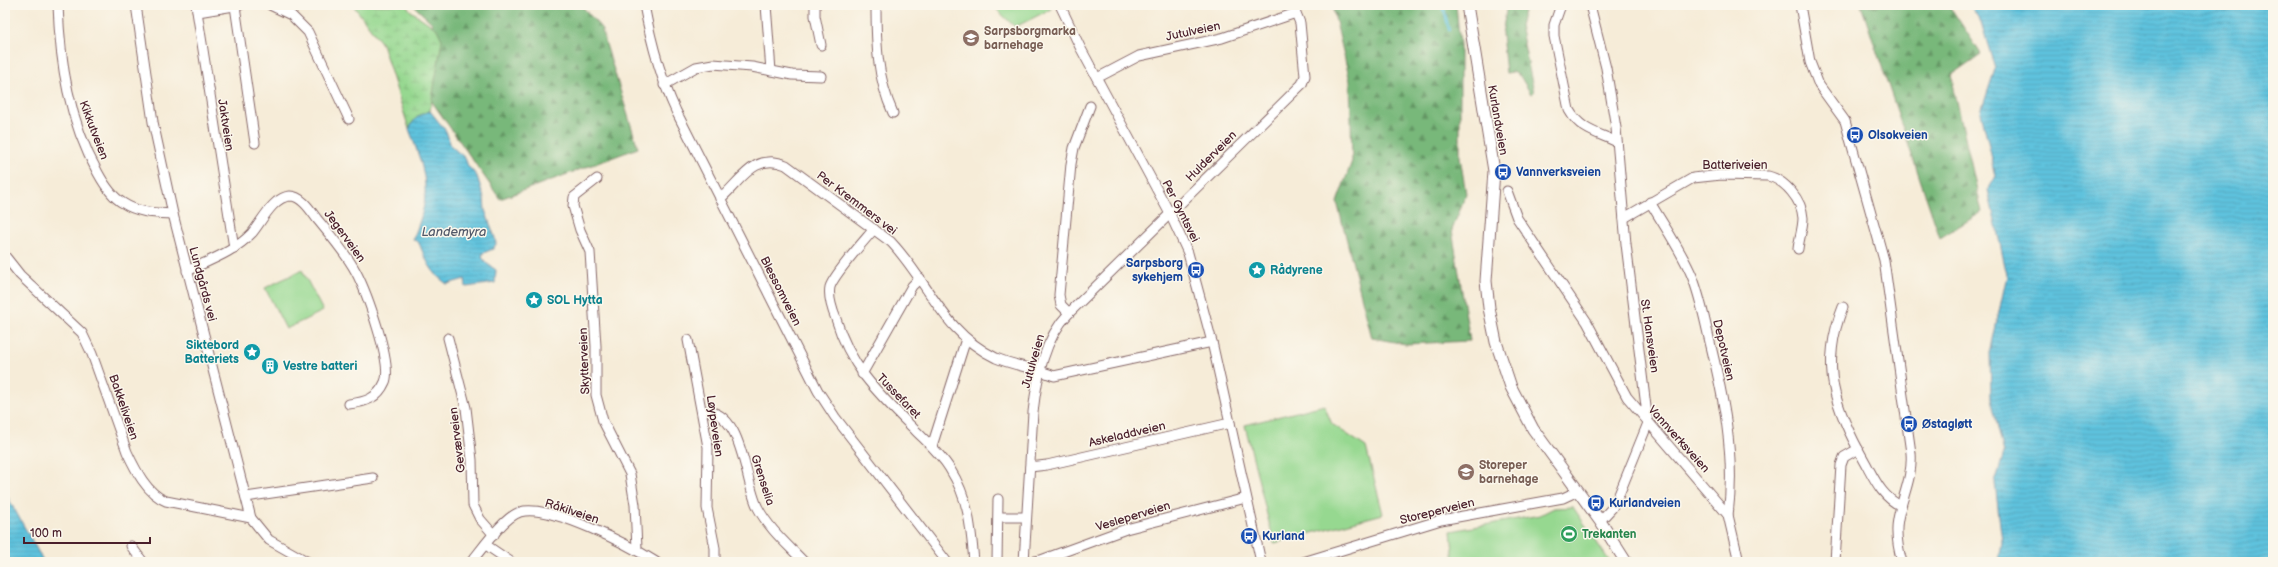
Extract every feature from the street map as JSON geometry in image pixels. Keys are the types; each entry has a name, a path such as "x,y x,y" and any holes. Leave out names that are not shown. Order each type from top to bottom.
{"main road":[{"name":"Kurlandveien","path":"1466,5 1494,171 1486,281 1489,308 1496,342 1506,374 1519,406 1532,429 1600,521 1626,562"}],"street":[{"name":"Kikkutveien","path":"58,5 60,47 66,84 79,130 95,166 113,195 122,203 146,213 173,214"},
{"name":"Lundgårds vei","path":"136,5 153,122 173,214 251,518 269,540 308,562"},
{"path":"197,9 238,5 255,143"},
{"path":"270,5 291,15 308,32 350,119"},
{"name":"Blessomveien","path":"644,5 653,48 664,86 823,400 946,562"},
{"path":"766,5 771,71"},
{"path":"815,5 816,23 821,45"},
{"path":"876,5 880,78 884,94 893,113"},
{"name":"Per Gyntsvei","path":"1060,5 1097,78 1170,214 1190,260 1212,342 1261,562"},
{"path":"1561,5 1554,25 1554,36 1569,110 1573,118 1588,130 1617,142"},
{"name":"St. Hansveien","path":"1590,5 1606,68 1617,142 1624,218 1648,423 1618,497 1612,508 1600,521"},
{"path":"1800,5 1810,62 1819,85 1845,121 1884,260 1911,453 1911,471 1901,506 1897,534 1902,562"},
{"name":"Jaktveien","path":"197,9 234,248"},
{"name":"Jutulveien","path":"1097,78 1139,56 1222,38 1296,13"},
{"name":"Hulderveien","path":"1068,313 1302,84 1304,67 1300,23 1296,13"},
{"path":"664,86 704,65 737,65 792,75 821,76"},
{"path":"1068,313 1061,305 1059,295 1071,171 1074,148 1090,106"},
{"name":"Per Kremmers vei","path":"720,199 754,167 764,161 776,161 786,165 874,229 905,257 944,316 966,338 996,358 1041,370 1054,376 1212,342"},
{"name":"Batteriveien","path":"1624,218 1686,180 1703,175 1775,178 1787,187 1802,212 1803,222 1798,249"},
{"name":"Skytterveien","path":"597,179 574,197 573,206 580,230 590,252 596,346 596,395 603,421 630,474 635,506 637,549"},
{"name":"Vannverksveien","path":"1507,191 1517,218 1587,322 1617,382 1648,423 1689,467 1728,514 1739,562"},
{"name":"Jegerveien","path":"188,271 234,248 252,232 270,209 281,200 292,196 299,198 346,255 365,292 387,367 386,381 379,393 370,400 349,404"},
{"name":"Depotveien","path":"1650,202 1686,265 1702,310 1720,387 1728,437 1730,477 1728,514"},
{"name":"Tussefaret","path":"874,229 830,287 830,298 841,335 862,374 876,392 932,446 950,468 967,503 974,562"},
{"name":"Bakkeliveien","path":"5,256 20,275 82,333 92,354 127,452 134,465 157,497 166,501 251,518"},
{"path":"862,374 912,286 920,278"},
{"path":"1843,307 1834,334 1831,355 1832,378 1840,415 1884,494 1901,506"},
{"name":"Jutulveien","path":"1024,562 1034,406 1041,370 1050,339 1068,313"},
{"name":"Geværveien","path":"448,338 466,408 472,460 474,505 480,519 494,535"},
{"path":"932,446 966,338"},
{"name":"Løypeveien","path":"688,340 709,456 707,508 715,548 715,562"},
{"name":"Grenselia","path":"702,411 716,412 724,419 740,446 757,507 771,527 804,562"},
{"name":"Askeladdveien","path":"1030,467 1047,465 1230,423"},
{"path":"1835,562 1840,466 1844,458 1858,448"},
{"path":"246,497 373,478"},
{"name":"Storeperveien","path":"1303,562 1441,520 1563,498 1578,492"},
{"name":"Vesleperveien","path":"1030,562 1041,560 1126,529 1246,498"},
{"path":"998,499 998,562"},
{"name":"Råkilveien","path":"471,562 494,535 519,512 534,512 577,523 637,549 656,562"},
{"path":"999,517 1026,517"},
{"path":"486,545 511,562"},
{"path":"131,546 143,562"}],"green space":[{"path":"353,5 406,5 411,11 437,29 442,40 430,111 417,117 409,129 382,44"},
{"path":"413,5 581,5 601,28 638,148 500,199 428,96 433,56 432,23"},
{"path":"992,5 1049,5 1051,9 1015,27"},
{"path":"1332,5 1456,5 1460,45 1460,157 1466,194 1452,230 1470,341 1406,344 1372,338 1337,202 1352,161 1350,81"},
{"path":"1507,5 1526,5 1520,25 1534,92 1531,94 1520,76 1513,72 1506,73 1502,34"},
{"path":"1861,5 1949,5 1981,54 1951,75 1982,212 1940,238"},
{"path":"302,270 323,311 286,329 265,288"},
{"path":"1324,405 1332,424 1366,447 1383,514 1274,543 1245,425"},
{"path":"1573,507 1610,562 1454,562 1451,531 1540,515 1554,508"}],"water":[{"path":"1970,5 2273,5 2273,562 1999,562 2002,542 1995,483 2004,453 1991,398 1990,353 2007,275 1988,190 1996,176 1981,112 1995,69 1981,22"},
{"name":"Landemyra","path":"430,111 446,131 451,146 465,158 468,166 477,176 484,198 485,210 496,244 493,249 483,253 482,257 486,263 496,270 495,283 466,287 465,279 447,284 433,271 419,243 413,239 423,208 425,183 420,159 409,129 417,117"},
{"path":"5,491 7,496 44,562 5,562"}],"waterway":[{"path":"1443,5 1449,30"}],"place":[{"name":"Sarpsborgmarka barnehage","path":"971,38"},
{"name":"Olsokveien","path":"1855,135"},
{"name":"Vannverksveien","path":"1503,172"},
{"name":"Sarpsborg sykehjem","path":"1196,270"},
{"name":"Rådyrene","path":"1257,270"},
{"name":"SOL Hytta","path":"534,300"},
{"name":"Siktebord Batteriets","path":"252,352"},
{"name":"Vestre batteri","path":"270,366"},
{"name":"Østagløtt","path":"1909,424"},
{"name":"Storeper barnehage","path":"1466,472"},
{"name":"Kurlandveien","path":"1596,503"},
{"name":"Trekanten","path":"1569,534"},
{"name":"Kurland","path":"1249,536"}]}
